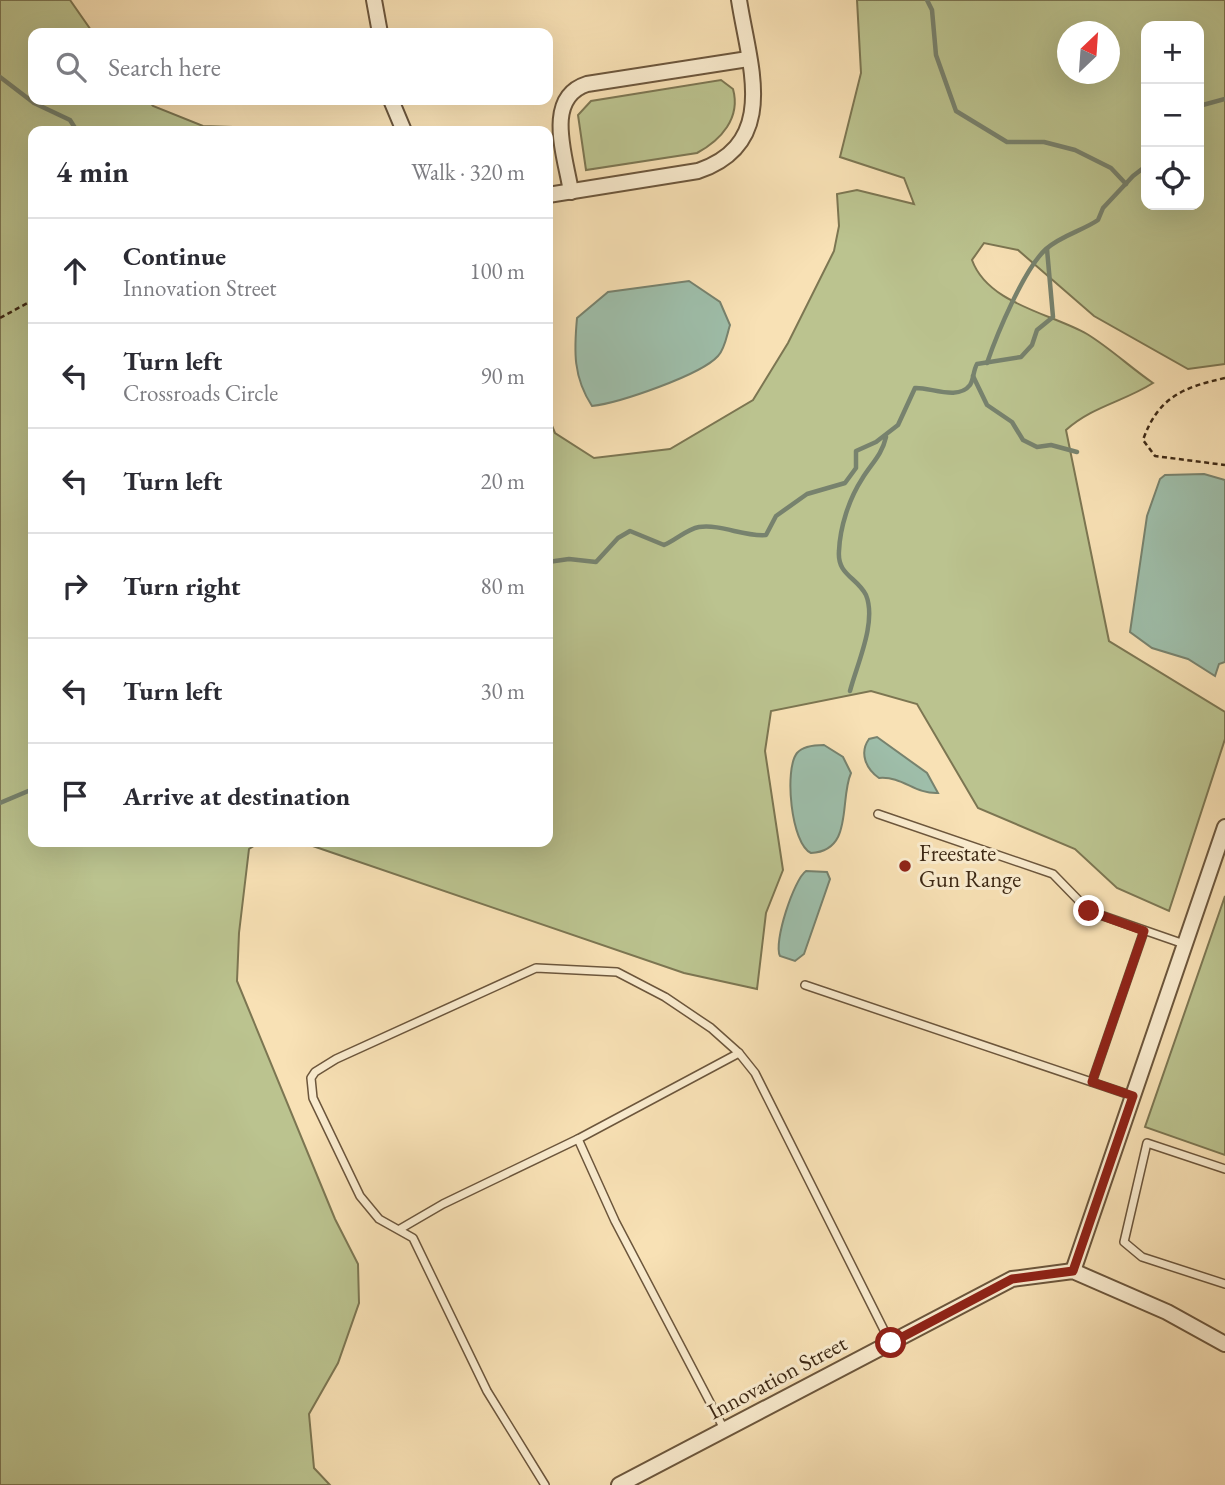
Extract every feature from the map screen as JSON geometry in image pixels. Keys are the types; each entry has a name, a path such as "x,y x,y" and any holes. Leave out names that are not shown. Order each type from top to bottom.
{"street":[{"path":"374,0 379,28"},
{"path":"553,194 698,171 726,158 743,140 753,117 754,95 739,0"},
{"path":"571,192 560,116 564,102 573,90 587,84 748,59"},
{"path":"393,105 402,126"},
{"path":"1225,827 1073,1271 1167,1312 1225,1345"},
{"name":"Innovation Street","path":"619,1485 1012,1279 1073,1271"}],"lane":[{"path":"878,814 1053,874 1089,911 1185,945"},
{"path":"1092,1082 1144,931"},
{"path":"545,1485 487,1391 413,1238 379,1219 360,1196 313,1098 311,1078 315,1072 337,1059 536,968 617,972 665,997 711,1028 739,1053 755,1073 891,1343"},
{"path":"805,985 1133,1096"},
{"path":"400,1229 443,1204 578,1139 739,1053"},
{"path":"578,1139 615,1222 724,1430"},
{"path":"1225,1170 1147,1143 1124,1242 1142,1257 1225,1284"}],"path":[{"path":"0,318 28,303"},
{"path":"1225,378 1187,387 1163,405 1149,424 1143,440 1154,456 1225,465"}],"green space":[{"path":"0,0 70,0 90,28 28,28 28,105 152,105 203,126 28,126 28,847 252,847 249,849 239,933 237,981 335,1219 358,1264 359,1303 338,1363 309,1414 314,1468 330,1485 0,1485"},
{"path":"857,0 1225,0 1225,364 1188,369 1094,316 1018,250 984,243 972,260 980,275 1006,297 1087,334 1153,383 1087,415 1066,430 1109,641 1225,712 1225,739 1169,911 1117,888 1075,849 978,808 917,704 871,691 771,711 765,751 783,870 766,913 757,989 684,973 316,847 553,847 553,428 555,433 594,458 670,449 753,400 788,343 834,251 839,226 837,194 857,190 914,204 904,178 840,157 861,73"},
{"path":"721,80 733,89 734,109 727,127 706,148 697,153 586,170 578,115 591,101"},
{"path":"1225,896 1225,1155 1145,1127"}],"shaded area":[{"path":"689,281 720,302 730,325 718,356 678,379 639,394 592,406 581,385 576,364 577,318 608,292"},
{"path":"1204,474 1225,480 1225,662 1219,664 1215,676 1188,659 1152,648 1130,632 1147,516 1160,479 1165,475"},
{"path":"877,737 927,773 938,793 922,791 895,780 879,778 874,774 864,755 869,739"},
{"path":"824,745 843,757 851,773 839,834 834,843 825,850 811,853 804,847 794,822 791,774 797,753 809,746"},
{"path":"806,871 827,872 830,879 804,954 795,961 780,956 779,938 791,898"}],"waterway":[{"path":"927,0 932,10 936,55 956,111 1007,142 1044,142 1075,150 1111,168 1126,184"},
{"path":"0,77 28,98"},
{"path":"1204,105 1225,99"},
{"path":"38,105 70,120 74,126"},
{"path":"987,363 1012,303 1038,258 1052,244 1098,220 1103,208 1141,170"},
{"path":"553,561 569,559 596,562 618,538 630,531 664,545 699,527 766,535 776,516 807,494 845,483 856,468 856,451 876,442 898,425 915,388 951,393 965,390 970,385 977,364 1021,357 1032,345 1037,330 1053,317 1047,249"},
{"path":"973,376 987,405 1012,422 1023,440 1037,447 1051,445 1077,452"},
{"path":"850,691 868,630 869,606 862,589 841,565 840,542 849,504 886,437"},
{"path":"0,803 28,791"}],"place":[{"name":"Freestate Gun Range","path":"905,866"}],"route":[{"path":"891,1343 1012,1279 1073,1271 1133,1096 1092,1082 1144,931 1089,911"}]}
